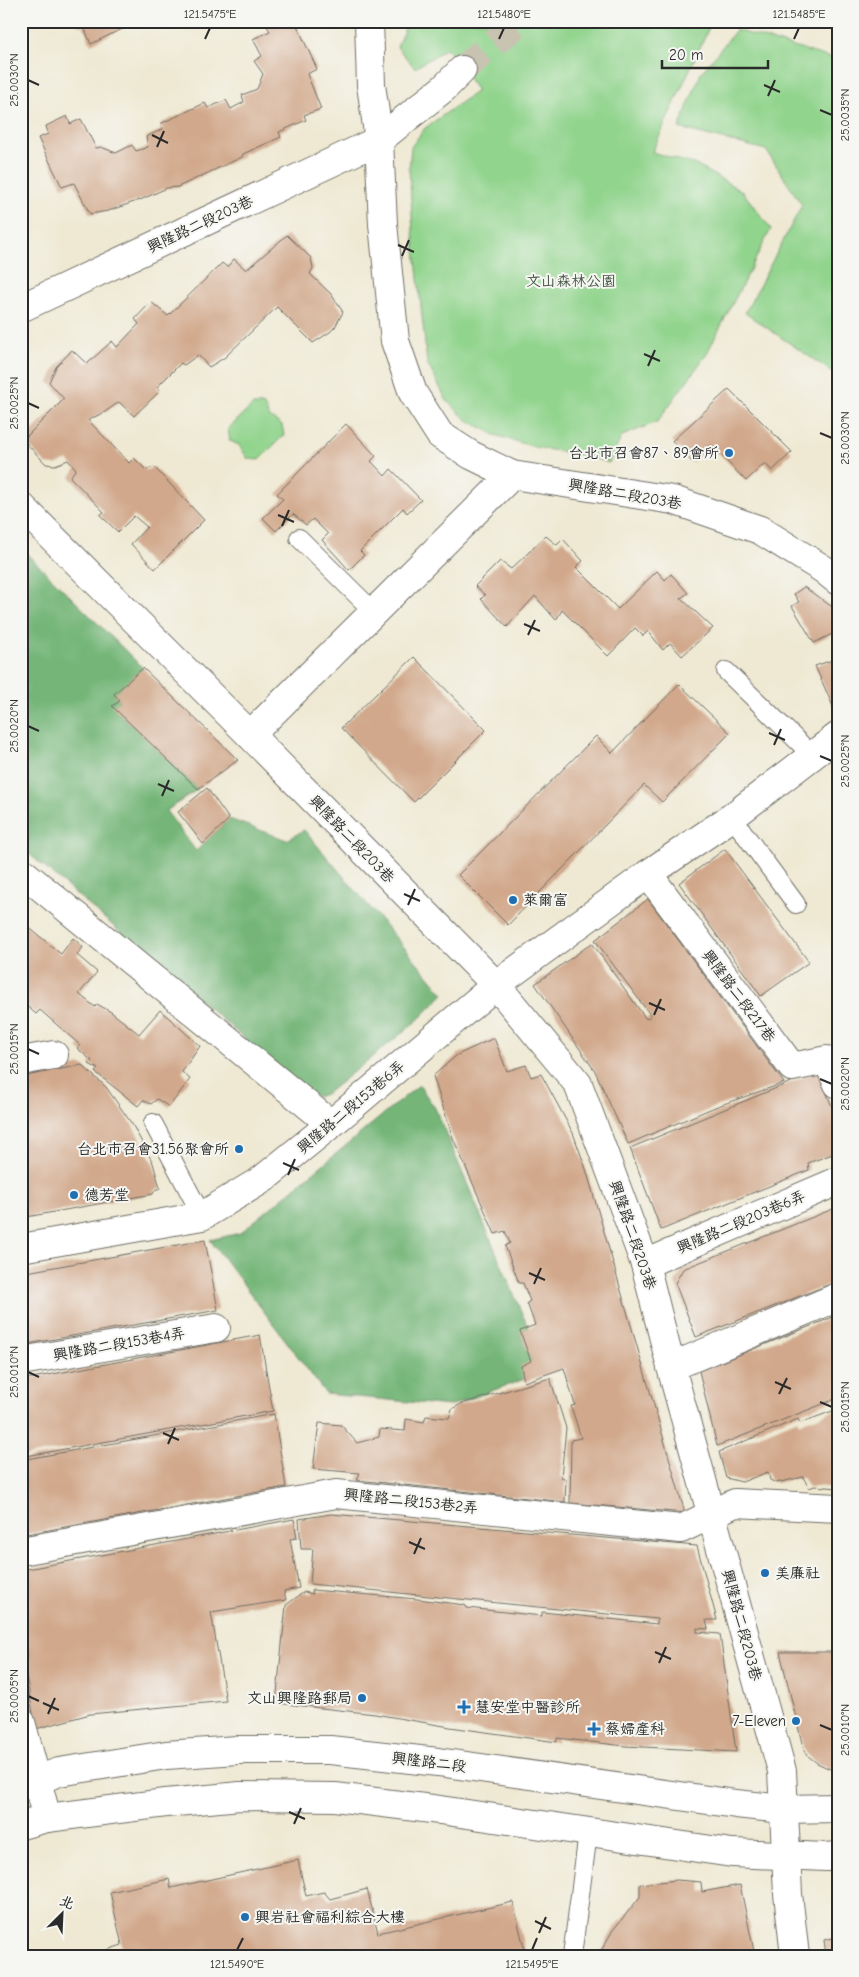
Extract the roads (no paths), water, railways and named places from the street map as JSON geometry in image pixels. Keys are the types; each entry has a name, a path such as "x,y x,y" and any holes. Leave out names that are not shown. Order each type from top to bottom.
{"street":[{"name":"興隆路二段203巷","path":"369,21 372,85 379,140 383,224 395,341 413,393 440,435 471,455 512,475 673,500 760,530 823,569 838,581"},
{"path":"379,140 444,88 462,70"},
{"name":"興隆路二段203巷","path":"21,308 379,140"},
{"path":"250,735 512,475"},
{"name":"興隆路二段203巷","path":"21,506 496,985 578,1084 645,1264 671,1367 782,1771 788,1894 795,1956"},
{"name":"興隆路二段153巷6弄","path":"21,1248 202,1216 263,1179 496,985 648,874 732,817 838,736"},
{"path":"21,871 331,1124"},
{"name":"興隆路二段217巷","path":"648,874 792,1067 827,1060 838,1084"},
{"path":"21,1060 54,1055"},
{"name":"興隆路二段203巷6弄","path":"645,1264 838,1181"},
{"path":"671,1367 838,1297"},
{"name":"興隆路二段153巷4弄","path":"21,1361 216,1328"},
{"name":"興隆路二段153巷2弄","path":"21,1551 336,1494 681,1529 735,1503 838,1508"},
{"path":"21,1722 29,1783 47,1818"},
{"name":"興隆路二段","path":"29,1783 59,1772 166,1755 237,1750 330,1750 438,1762 783,1810 838,1808"},
{"path":"21,1825 47,1818 166,1802 240,1796 335,1797 440,1810 732,1853 838,1856"}],"lane":[{"path":"299,538 374,612"},
{"path":"726,671 812,755"},
{"path":"732,817 796,904"},
{"path":"153,1122 202,1216"},
{"path":"572,1956 588,1833"}],"tunnel":[{"path":"462,70 520,21"}],"place":[{"name":"台北市召會87、89會所","path":"729,453"},
{"name":"萊爾富","path":"513,900"},
{"name":"台北市召會31.56聚會所","path":"239,1149"},
{"name":"德芳堂","path":"74,1195"},
{"name":"美廉社","path":"765,1573"},
{"name":"文山興隆路郵局","path":"362,1698"},
{"name":"慧安堂中醫診所","path":"464,1707"},
{"name":"7-Eleven","path":"796,1721"},
{"name":"蔡婦產科","path":"594,1729"},
{"name":"興岩社會福利綜合大樓","path":"245,1917"}],"park label":[{"name":"文山森林公園","path":"571,281"}]}
